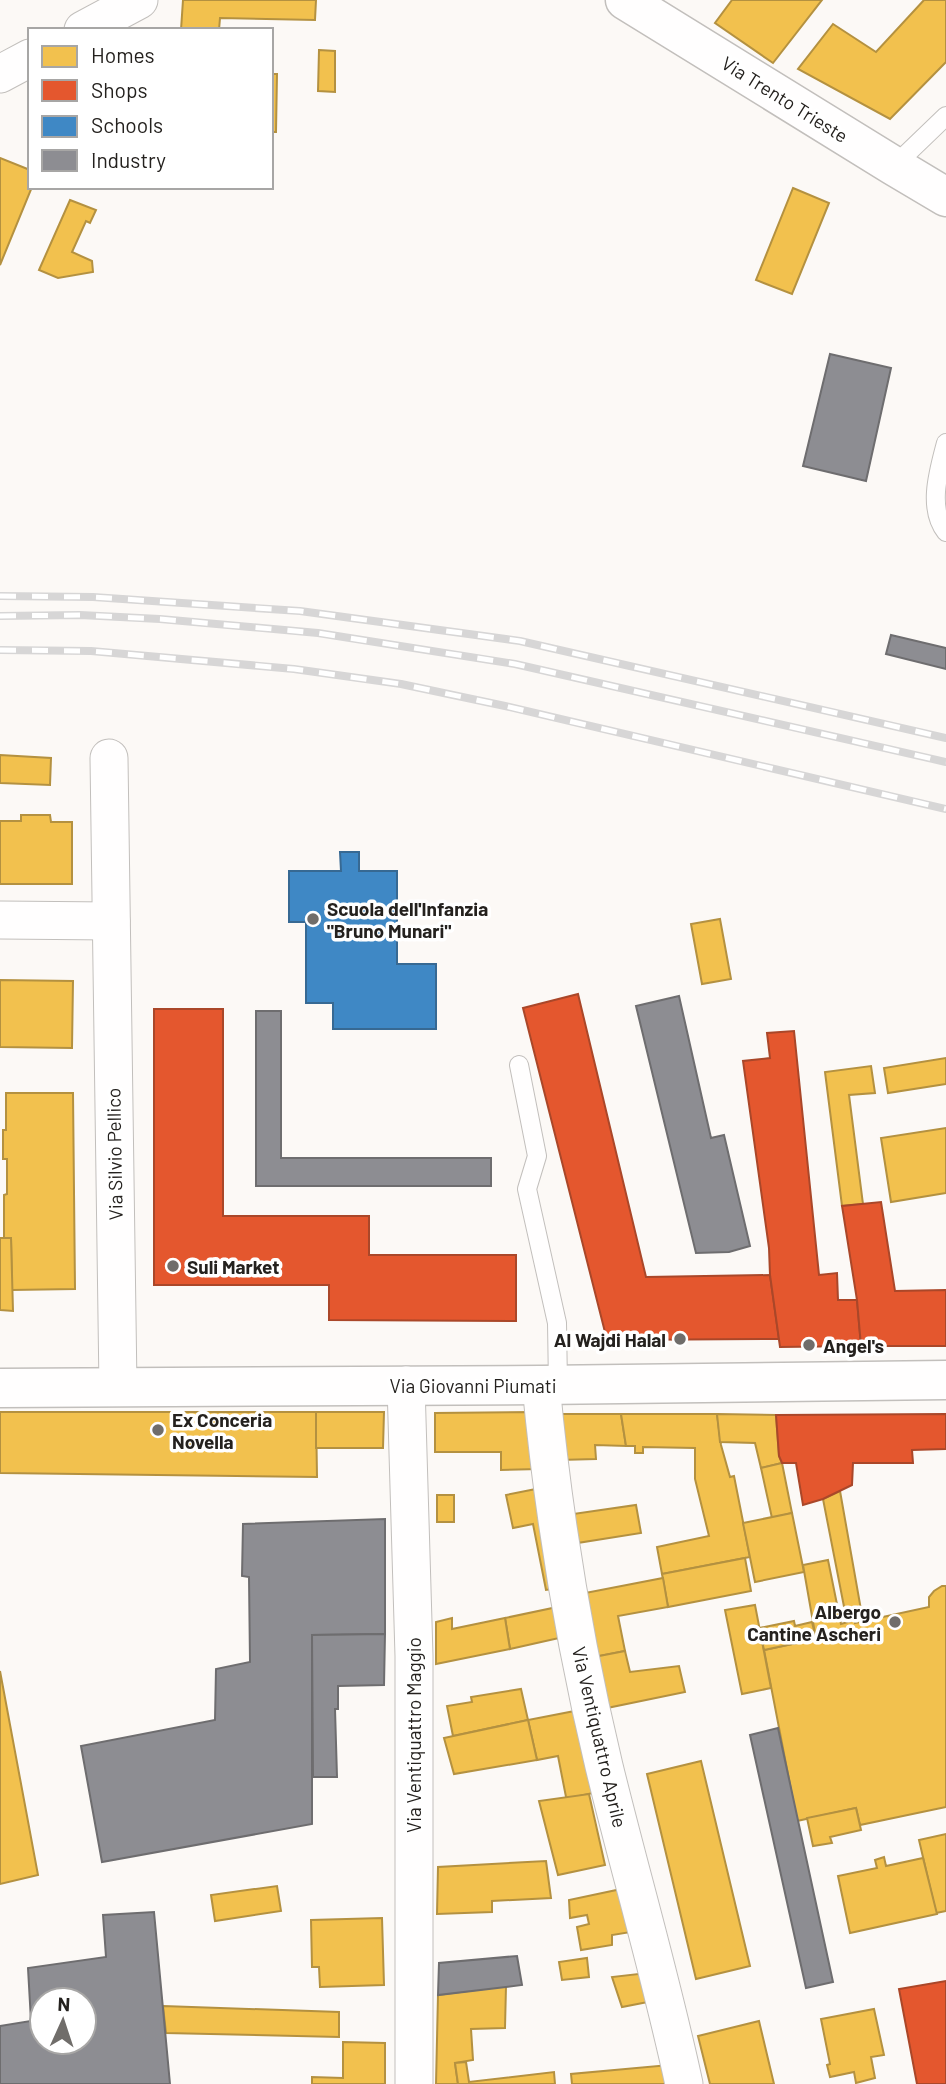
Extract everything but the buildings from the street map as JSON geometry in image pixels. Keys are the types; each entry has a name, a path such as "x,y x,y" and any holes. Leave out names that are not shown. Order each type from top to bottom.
{"street":[{"path":"87,28 139,0"},
{"name":"Via Trento Trieste","path":"625,0 946,197"},
{"path":"0,74 28,59"},
{"name":"Via Silvio Pellico","path":"109,758 118,1387"},
{"path":"0,920 111,921"},
{"name":"Via Giovanni Piumati","path":"0,1388 946,1380"},
{"name":"Via Ventiquattro Maggio","path":"406,1385 414,1656 414,2084"},
{"name":"Via Ventiquattro Aprile","path":"550,1385 549,1466 571,1607 604,1764 672,2026 684,2084"}],"lane":[{"path":"894,166 946,116"},
{"path":"946,443 938,474 937,515 946,532"},
{"path":"519,1065 537,1156 527,1189 557,1323 550,1385"}],"railway":[{"path":"0,596 93,597 300,611 520,641 946,738"},
{"path":"0,616 80,615 160,619 318,633 515,664 946,762"},
{"path":"0,650 91,651 294,669 401,684 946,809"}],"place":[{"name":"Scuola dell'Infanzia \"Bruno Munari\"","path":"313,919"},
{"name":"Suli Market","path":"173,1266"},
{"name":"Al Wajdi Halal","path":"680,1339"},
{"name":"Angel's","path":"809,1345"},
{"name":"Ex Conceria Novella","path":"158,1430"},
{"name":"Albergo Cantine Ascheri","path":"895,1622"}]}
